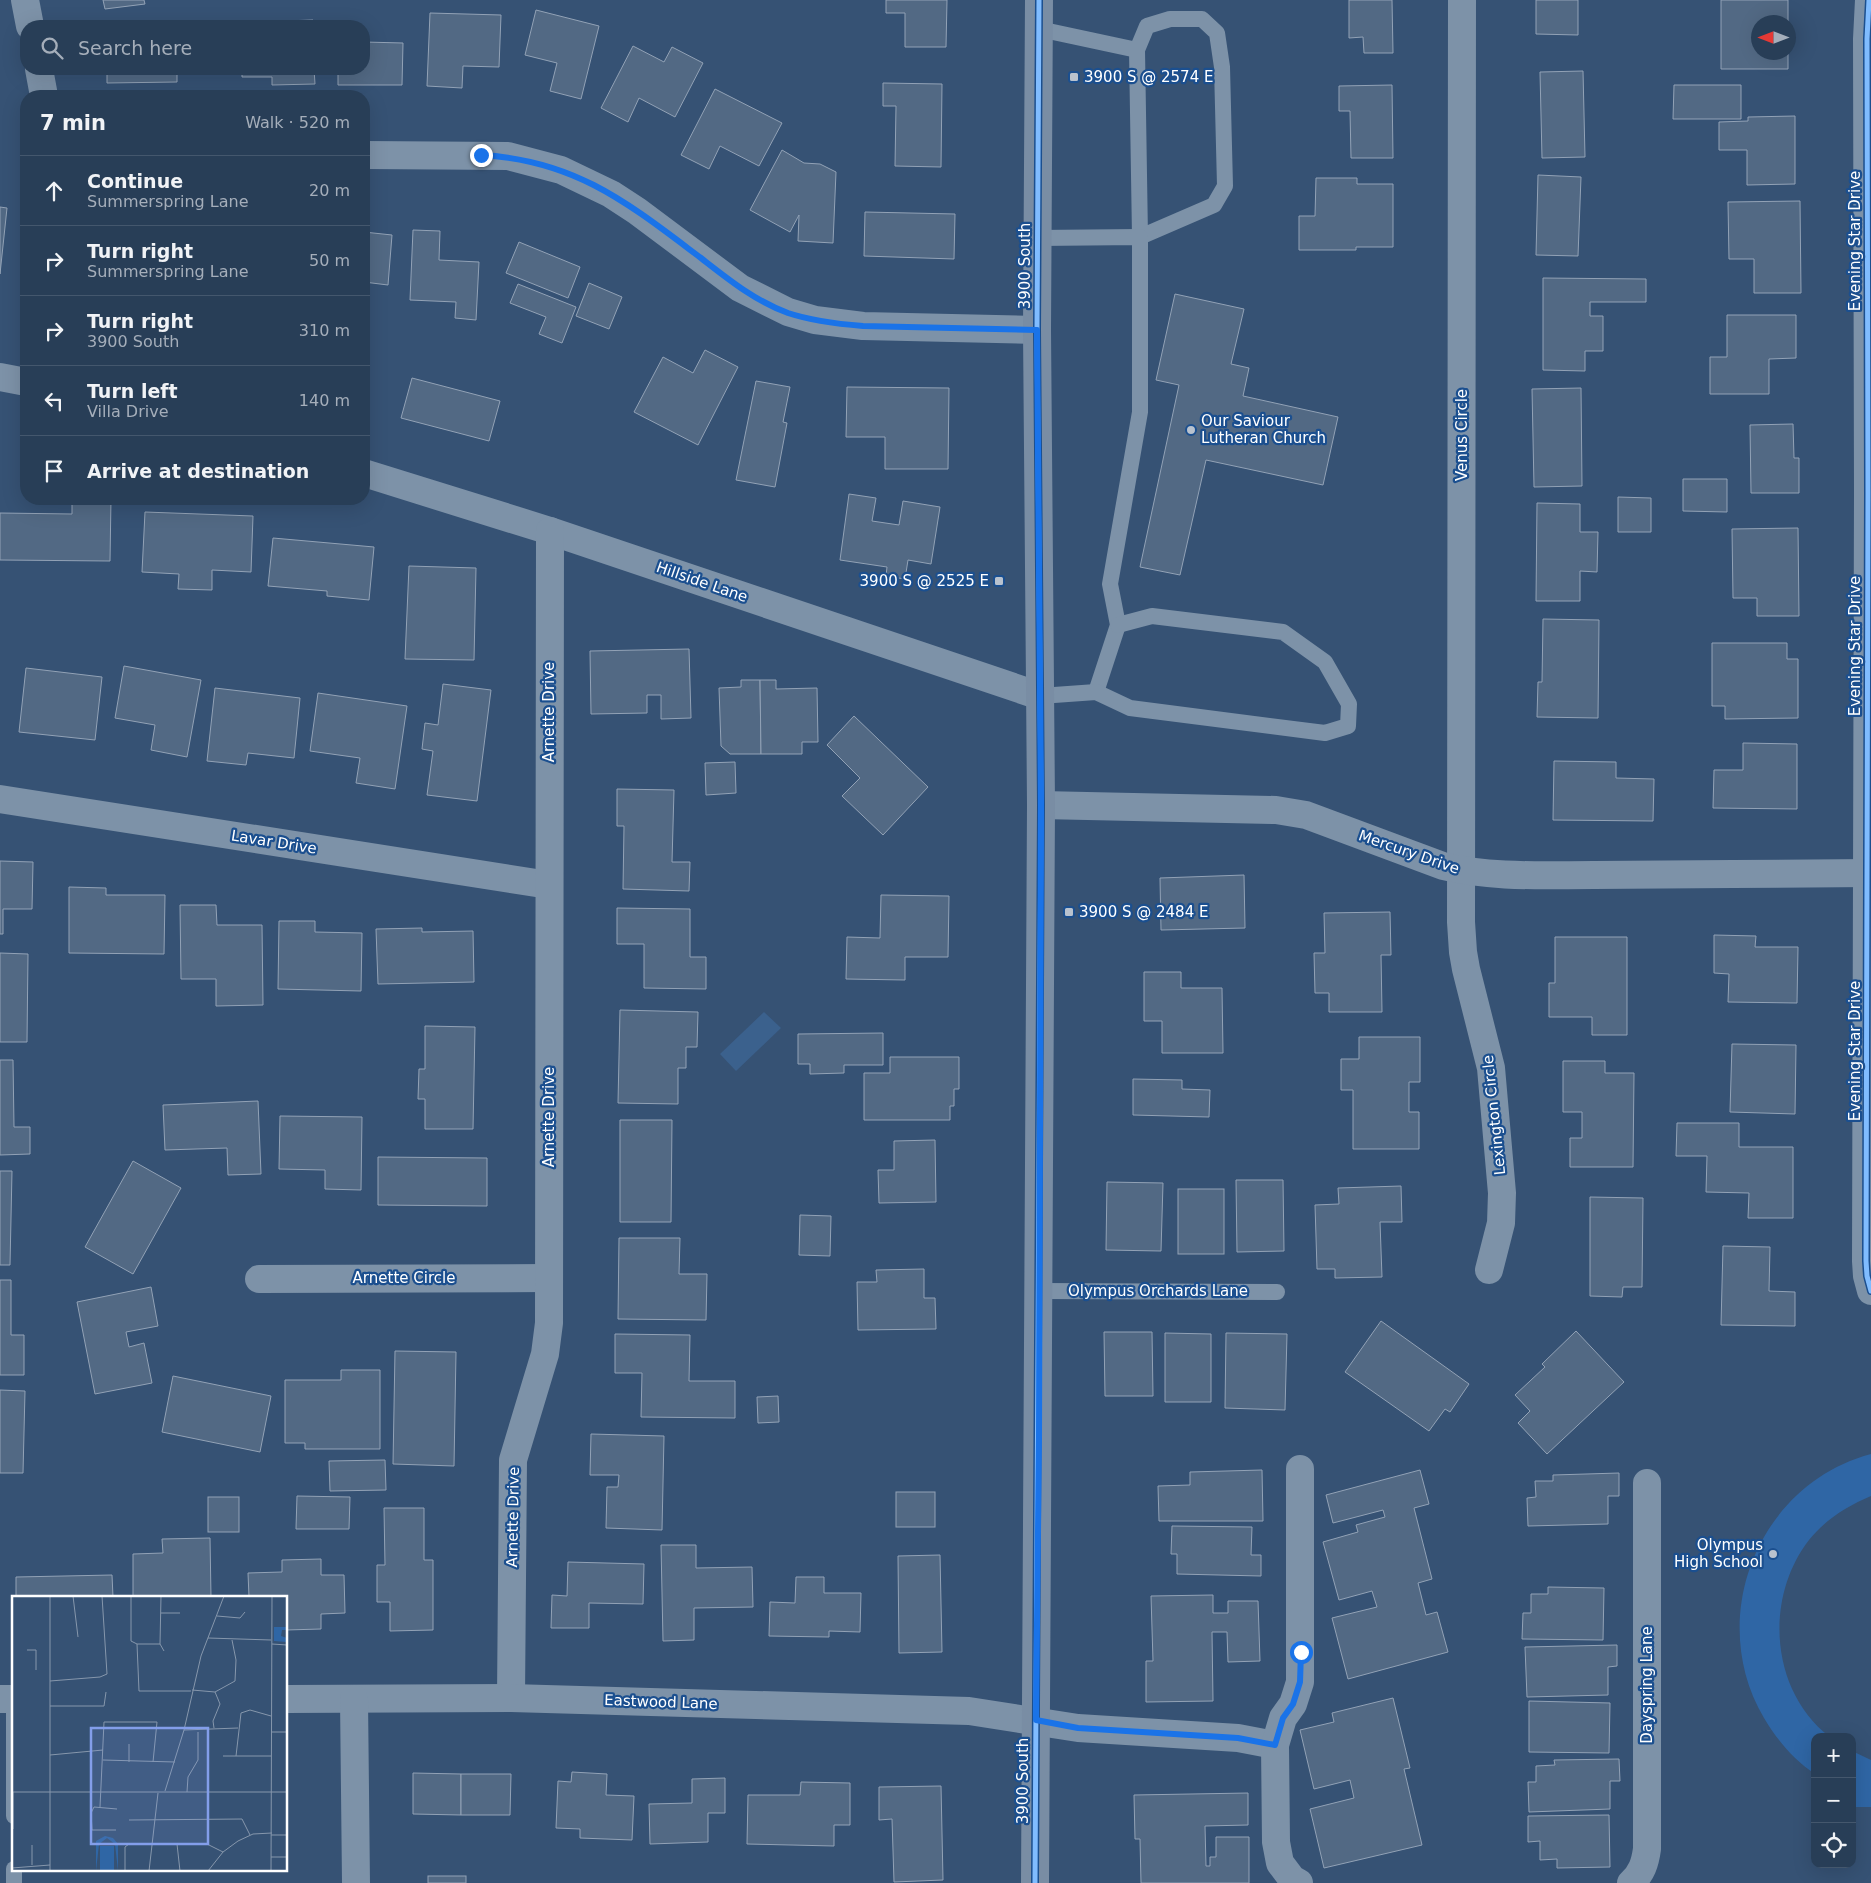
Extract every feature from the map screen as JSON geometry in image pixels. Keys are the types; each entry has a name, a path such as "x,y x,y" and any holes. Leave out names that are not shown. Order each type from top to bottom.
{"main road":[{"name":"3900 South","path":"1035,1883 1041,805 1037,330 1039,0"}],"street":[{"path":"25,0 29,20"},
{"name":"Venus Circle","path":"1462,0 1462,871"},
{"name":"Evening Star Drive","path":"1870,0 1867,39 1870,494 1866,1261 1871,1292"},
{"path":"40,75 43,90"},
{"path":"370,155 508,156 561,170 611,194 638,210 740,288 788,312 815,320 863,326 1037,330"},
{"path":"0,377 20,381"},
{"name":"Hillside Lane","path":"370,475 550,531 1040,696"},
{"name":"Arnette Drive","path":"512,1698 513,1460 545,1354 549,1323 548,885 550,531"},
{"name":"Lavar Drive","path":"0,799 548,885"},
{"name":"Mercury Drive","path":"1041,805 1276,810 1306,815 1424,860 1462,871 1493,874 1672,876 1869,873"},
{"name":"Lexington Circle","path":"1462,871 1462,952 1491,1068 1502,1193 1501,1223 1489,1270"},
{"name":"Arnette Circle","path":"260,1279 548,1278"},
{"path":"1299,1883 1292,1879 1280,1864 1276,1842 1275,1745 1283,1718 1293,1704 1300,1682 1300,1469"},
{"name":"Dayspring Lane","path":"1631,1883 1638,1877 1644,1866 1647,1849 1647,1483"},
{"name":"Eastwood Lane","path":"288,1699 512,1698 970,1711 1078,1728 1238,1738 1275,1745"},
{"path":"354,1699 356,1883"}],"lane":[{"path":"1037,238 1140,237 1214,205 1225,186 1222,67 1218,33 1202,19 1170,19 1147,26 1137,50 1140,237 1140,412 1110,584 1118,625 1096,692"},
{"path":"1039,29 1137,50"},
{"path":"1040,696 1096,692 1130,708 1325,733 1348,726 1349,704 1325,662 1283,632 1152,616 1118,625"},
{"name":"Olympus Orchards Lane","path":"1039,1291 1277,1292"},
{"path":"14,1870 14,1883"}],"shaded area":[{"path":"764,1012 781,1028 736,1071 720,1054"},
{"path":"1871,1454 1871,1496 1837,1514 1809,1540 1795,1563 1785,1589 1780,1616 1780,1643 1785,1670 1795,1695 1810,1718 1826,1733 1811,1733 1811,1771 1786,1749 1774,1734 1764,1718 1747,1679 1740,1639 1742,1598 1753,1560 1772,1524 1798,1494 1832,1470"},
{"path":"1856,1753 1871,1760 1871,1807 1856,1807"}],"building":[{"path":"103,0 144,0 145,4 105,9"},
{"path":"886,0 947,0 946,47 905,47 905,13 886,13"},
{"path":"1349,0 1392,0 1393,53 1364,53 1363,37 1349,38"},
{"path":"1536,0 1578,0 1578,35 1536,34"},
{"path":"1721,0 1788,0 1788,15 1751,15 1751,60 1788,60 1788,69 1721,69"},
{"path":"536,10 599,26 581,99 550,91 557,63 525,55"},
{"path":"430,13 501,15 499,67 463,66 462,88 427,86"},
{"path":"370,42 403,43 402,85 338,85 338,75 370,75"},
{"path":"633,46 664,62 672,47 703,63 675,117 639,98 628,122 601,108"},
{"path":"1583,71 1585,157 1542,158 1540,72"},
{"path":"107,75 177,75 177,82 107,83"},
{"path":"242,75 314,75 315,84 272,85 272,77 242,77"},
{"path":"883,83 942,84 941,167 895,166 896,106 883,106"},
{"path":"1392,85 1393,158 1351,158 1350,111 1339,111 1339,86"},
{"path":"1674,85 1741,85 1741,119 1673,119"},
{"path":"715,89 782,123 759,166 720,146 709,169 681,155"},
{"path":"1795,116 1795,184 1747,185 1747,150 1719,150 1719,122 1748,121 1748,117"},
{"path":"782,150 804,163 820,164 836,172 833,243 798,241 799,215 790,232 750,210"},
{"path":"1538,175 1581,177 1578,256 1536,255"},
{"path":"1316,178 1357,178 1357,184 1393,184 1393,247 1356,247 1356,250 1299,250 1299,216 1315,216"},
{"path":"1800,201 1801,293 1754,293 1754,259 1729,259 1728,202"},
{"path":"0,207 7,208 0,274"},
{"path":"865,212 955,214 954,259 864,256"},
{"path":"413,230 440,231 439,260 479,262 476,320 455,318 456,302 410,300"},
{"path":"370,233 392,235 388,285 370,283"},
{"path":"519,242 580,267 568,298 506,273"},
{"path":"1543,278 1646,279 1646,302 1590,302 1590,316 1603,316 1603,351 1585,351 1585,371 1543,370"},
{"path":"589,283 622,297 609,329 576,316"},
{"path":"518,284 576,307 562,343 539,334 546,317 510,303"},
{"path":"1175,294 1244,309 1231,364 1249,368 1243,396 1338,417 1323,485 1206,460 1180,575 1140,567 1179,385 1156,380"},
{"path":"1727,315 1796,315 1796,358 1769,359 1769,394 1710,394 1710,357 1727,357"},
{"path":"705,350 738,367 698,445 634,412 663,357 693,373"},
{"path":"412,378 500,401 489,441 401,418"},
{"path":"756,381 790,387 783,422 787,423 775,487 736,480"},
{"path":"847,387 949,388 948,469 885,469 885,437 846,437"},
{"path":"1581,388 1582,486 1534,487 1532,389"},
{"path":"1793,424 1794,458 1799,458 1799,493 1751,493 1750,425"},
{"path":"1683,479 1727,479 1727,512 1683,511"},
{"path":"849,494 876,498 872,521 899,525 903,501 940,507 931,564 908,560 905,579 886,576 887,567 840,560"},
{"path":"1618,497 1651,498 1651,532 1618,532"},
{"path":"1537,503 1580,504 1580,532 1598,532 1597,572 1580,571 1580,601 1536,601"},
{"path":"72,505 111,505 110,561 0,560 0,513 72,514"},
{"path":"145,512 253,516 251,572 212,570 212,590 178,589 179,574 142,572"},
{"path":"1798,528 1799,616 1757,616 1757,598 1733,598 1732,529"},
{"path":"273,538 374,547 369,600 327,596 327,591 268,586"},
{"path":"409,566 476,568 474,660 405,659"},
{"path":"1543,619 1599,620 1598,718 1537,717 1538,682 1542,682"},
{"path":"1712,643 1787,643 1787,659 1798,659 1798,718 1725,719 1725,706 1712,706"},
{"path":"689,649 691,718 661,719 661,695 647,695 647,713 591,714 590,651"},
{"path":"124,666 201,680 187,757 151,750 155,725 115,718"},
{"path":"26,668 102,677 95,740 19,732"},
{"path":"741,680 760,680 761,754 730,754 721,746 719,688 741,687"},
{"path":"760,680 776,680 776,689 817,688 818,742 802,742 802,754 761,754"},
{"path":"443,684 491,690 477,801 427,795 433,751 422,749 425,723 438,725"},
{"path":"215,688 300,698 294,758 248,753 246,765 207,761"},
{"path":"318,693 407,706 395,789 356,783 360,758 310,751"},
{"path":"854,716 928,787 883,835 842,796 860,778 827,745"},
{"path":"1743,743 1797,744 1797,809 1713,808 1714,770 1743,770"},
{"path":"1554,761 1616,762 1616,778 1654,779 1653,821 1553,820"},
{"path":"735,762 736,793 706,795 705,763"},
{"path":"617,789 674,790 672,862 690,862 689,891 623,889 624,826 617,826"},
{"path":"0,861 33,862 32,909 3,909 3,934 0,934"},
{"path":"1244,875 1245,928 1161,930 1160,878"},
{"path":"69,887 106,888 106,895 165,895 164,954 69,953"},
{"path":"881,895 949,896 948,957 905,957 905,980 846,979 847,937 880,938"},
{"path":"180,905 216,905 217,925 262,925 263,1005 216,1006 216,979 181,979"},
{"path":"617,908 690,909 690,957 706,957 706,989 644,988 644,944 617,944"},
{"path":"1390,912 1391,955 1381,955 1382,1012 1329,1012 1329,993 1315,993 1314,953 1325,953 1324,913"},
{"path":"279,921 315,921 315,932 362,933 361,991 278,989"},
{"path":"422,928 422,932 473,931 474,982 378,984 376,929"},
{"path":"1714,935 1756,936 1755,947 1798,947 1797,1003 1728,1002 1729,974 1714,973"},
{"path":"1555,937 1627,937 1627,1035 1592,1035 1592,1017 1549,1017 1549,983 1555,983"},
{"path":"0,953 28,954 27,1042 0,1042"},
{"path":"1144,972 1181,972 1181,988 1222,988 1223,1053 1162,1053 1162,1021 1144,1021"},
{"path":"620,1010 698,1012 697,1047 686,1047 686,1068 678,1068 678,1104 618,1103"},
{"path":"425,1026 475,1027 473,1129 425,1129 425,1099 418,1099 419,1069 425,1069"},
{"path":"883,1033 883,1065 844,1065 844,1073 810,1074 810,1064 798,1064 798,1034"},
{"path":"1359,1037 1420,1037 1420,1082 1409,1082 1409,1112 1419,1112 1419,1149 1353,1149 1353,1090 1341,1090 1341,1059 1359,1059"},
{"path":"1732,1044 1796,1045 1795,1114 1730,1112"},
{"path":"890,1057 959,1057 959,1089 954,1089 954,1106 950,1106 950,1120 864,1120 864,1073 890,1073"},
{"path":"0,1060 13,1060 14,1127 30,1127 30,1154 0,1155"},
{"path":"1563,1061 1605,1061 1605,1073 1634,1073 1633,1167 1570,1167 1570,1138 1582,1138 1582,1112 1563,1112"},
{"path":"1133,1079 1182,1080 1182,1089 1210,1090 1209,1117 1133,1115"},
{"path":"258,1101 261,1174 228,1175 227,1148 165,1150 163,1105"},
{"path":"280,1116 362,1117 361,1190 325,1189 325,1170 279,1169"},
{"path":"620,1120 672,1120 671,1222 620,1222"},
{"path":"1677,1123 1739,1123 1739,1147 1793,1147 1793,1218 1748,1218 1749,1193 1706,1192 1707,1156 1676,1156"},
{"path":"935,1140 936,1202 879,1203 878,1170 894,1170 894,1141"},
{"path":"378,1157 487,1158 487,1206 378,1205"},
{"path":"133,1161 181,1188 133,1274 85,1247"},
{"path":"0,1171 12,1171 10,1265 0,1265"},
{"path":"1236,1180 1283,1180 1284,1251 1237,1252"},
{"path":"1107,1182 1163,1183 1161,1251 1106,1250"},
{"path":"1401,1186 1402,1222 1380,1222 1382,1277 1335,1278 1335,1269 1317,1269 1315,1205 1339,1204 1338,1188"},
{"path":"1178,1189 1224,1189 1224,1254 1178,1254"},
{"path":"1590,1197 1643,1198 1642,1287 1623,1287 1622,1297 1590,1296"},
{"path":"800,1215 831,1216 830,1256 799,1255"},
{"path":"619,1238 680,1238 679,1274 707,1274 706,1320 618,1319"},
{"path":"1723,1246 1770,1247 1769,1291 1795,1292 1795,1326 1721,1325"},
{"path":"924,1269 924,1298 935,1298 936,1329 858,1330 857,1282 877,1282 876,1270"},
{"path":"0,1280 11,1280 11,1335 24,1335 24,1375 0,1375"},
{"path":"151,1287 158,1326 126,1332 129,1347 144,1343 152,1383 95,1394 77,1302"},
{"path":"1381,1321 1469,1384 1450,1412 1445,1409 1429,1431 1345,1372"},
{"path":"1576,1331 1624,1382 1547,1454 1518,1423 1530,1411 1515,1395 1545,1367 1542,1364"},
{"path":"1104,1332 1152,1332 1153,1396 1105,1396"},
{"path":"1165,1333 1211,1334 1211,1402 1165,1402"},
{"path":"1226,1333 1287,1334 1285,1410 1225,1408"},
{"path":"615,1334 690,1335 689,1381 735,1381 735,1418 641,1417 642,1373 615,1373"},
{"path":"395,1351 456,1352 454,1466 393,1464"},
{"path":"341,1370 380,1370 380,1449 305,1449 305,1443 285,1443 285,1380 341,1380"},
{"path":"173,1376 271,1396 260,1452 162,1432"},
{"path":"0,1390 25,1391 23,1473 0,1473"},
{"path":"778,1396 779,1422 758,1423 757,1397"},
{"path":"591,1434 664,1436 662,1530 606,1528 607,1487 618,1487 619,1475 590,1475"},
{"path":"385,1460 386,1490 330,1491 329,1461"},
{"path":"1262,1470 1263,1521 1159,1521 1158,1486 1190,1485 1190,1472"},
{"path":"1420,1470 1429,1504 1414,1508 1432,1579 1418,1583 1426,1615 1437,1612 1448,1652 1348,1679 1332,1618 1377,1607 1372,1591 1339,1600 1323,1542 1358,1532 1356,1525 1385,1517 1383,1510 1333,1523 1326,1495"},
{"path":"1619,1473 1619,1496 1608,1496 1608,1524 1528,1526 1527,1498 1536,1497 1535,1481 1553,1481 1553,1475"},
{"path":"896,1492 935,1492 935,1527 896,1527"},
{"path":"297,1496 350,1497 349,1529 296,1529"},
{"path":"208,1497 239,1497 239,1532 208,1532"},
{"path":"384,1508 424,1508 424,1560 433,1560 433,1630 390,1631 390,1602 377,1602 377,1565 385,1565"},
{"path":"1172,1526 1252,1527 1251,1555 1261,1555 1261,1576 1177,1574 1177,1554 1171,1554"},
{"path":"210,1538 211,1596 133,1596 133,1554 163,1553 162,1539"},
{"path":"661,1545 696,1545 696,1568 752,1567 753,1607 694,1608 694,1640 663,1641"},
{"path":"940,1555 942,1652 899,1653 898,1556"},
{"path":"321,1559 321,1575 344,1575 345,1613 321,1614 321,1629 288,1630 288,1596 249,1596 248,1573 282,1572 282,1560"},
{"path":"568,1562 644,1564 643,1604 589,1603 589,1628 551,1628 552,1595 567,1596"},
{"path":"112,1575 113,1596 16,1596 16,1577"},
{"path":"796,1577 824,1577 824,1593 861,1593 860,1632 829,1631 829,1637 769,1636 770,1602 795,1603"},
{"path":"1548,1587 1604,1588 1603,1640 1522,1639 1523,1613 1531,1613 1531,1594 1548,1594"},
{"path":"1213,1595 1213,1613 1228,1613 1228,1601 1258,1601 1260,1661 1228,1662 1227,1632 1212,1632 1213,1701 1146,1702 1146,1661 1153,1661 1151,1596"},
{"path":"1617,1645 1617,1666 1608,1667 1608,1695 1527,1697 1525,1647"},
{"path":"1393,1698 1410,1768 1404,1769 1422,1845 1324,1868 1310,1809 1354,1798 1350,1780 1314,1789 1300,1730 1334,1722 1332,1713"},
{"path":"1529,1701 1610,1703 1609,1753 1529,1752"},
{"path":"1619,1759 1620,1781 1610,1781 1610,1809 1529,1812 1528,1782 1536,1782 1536,1766 1555,1765 1554,1760"},
{"path":"572,1772 607,1774 606,1795 634,1796 632,1840 580,1838 580,1829 556,1828 558,1781 571,1782"},
{"path":"413,1773 461,1774 461,1815 413,1814"},
{"path":"461,1774 511,1774 510,1815 461,1815"},
{"path":"725,1778 725,1813 708,1813 708,1842 650,1844 649,1804 692,1803 692,1779"},
{"path":"801,1782 850,1783 850,1825 834,1825 834,1846 747,1844 748,1795 800,1795"},
{"path":"941,1786 943,1880 894,1882 892,1819 879,1820 879,1787"},
{"path":"1248,1793 1248,1825 1205,1826 1206,1866 1210,1866 1210,1857 1216,1857 1216,1837 1249,1837 1249,1883 1141,1883 1140,1839 1135,1839 1134,1795"},
{"path":"1609,1815 1610,1867 1557,1868 1557,1859 1540,1860 1540,1841 1528,1842 1528,1816"},
{"path":"428,1876 466,1876 466,1883 428,1883"}],"cycle path":[{"path":"1035,1883 1041,805 1037,330 1039,0"},
{"path":"1869,0 1867,39 1866,1261 1871,1291"}],"place":[{"name":"3900 S @ 2574 E","path":"1074,77"},
{"name":"Our Saviour Lutheran Church","path":"1191,430"},
{"name":"3900 S @ 2525 E","path":"999,581"},
{"name":"3900 S @ 2484 E","path":"1069,912"},
{"name":"Olympus High School","path":"1773,1554"}],"route":[{"path":"481,155 508,156 534,162 586,180 638,210 740,288 788,312 815,320 863,326 1037,330 1041,805 1036,1720 1078,1728 1238,1738 1275,1745 1283,1718 1293,1704 1300,1682 1301,1652"}]}
